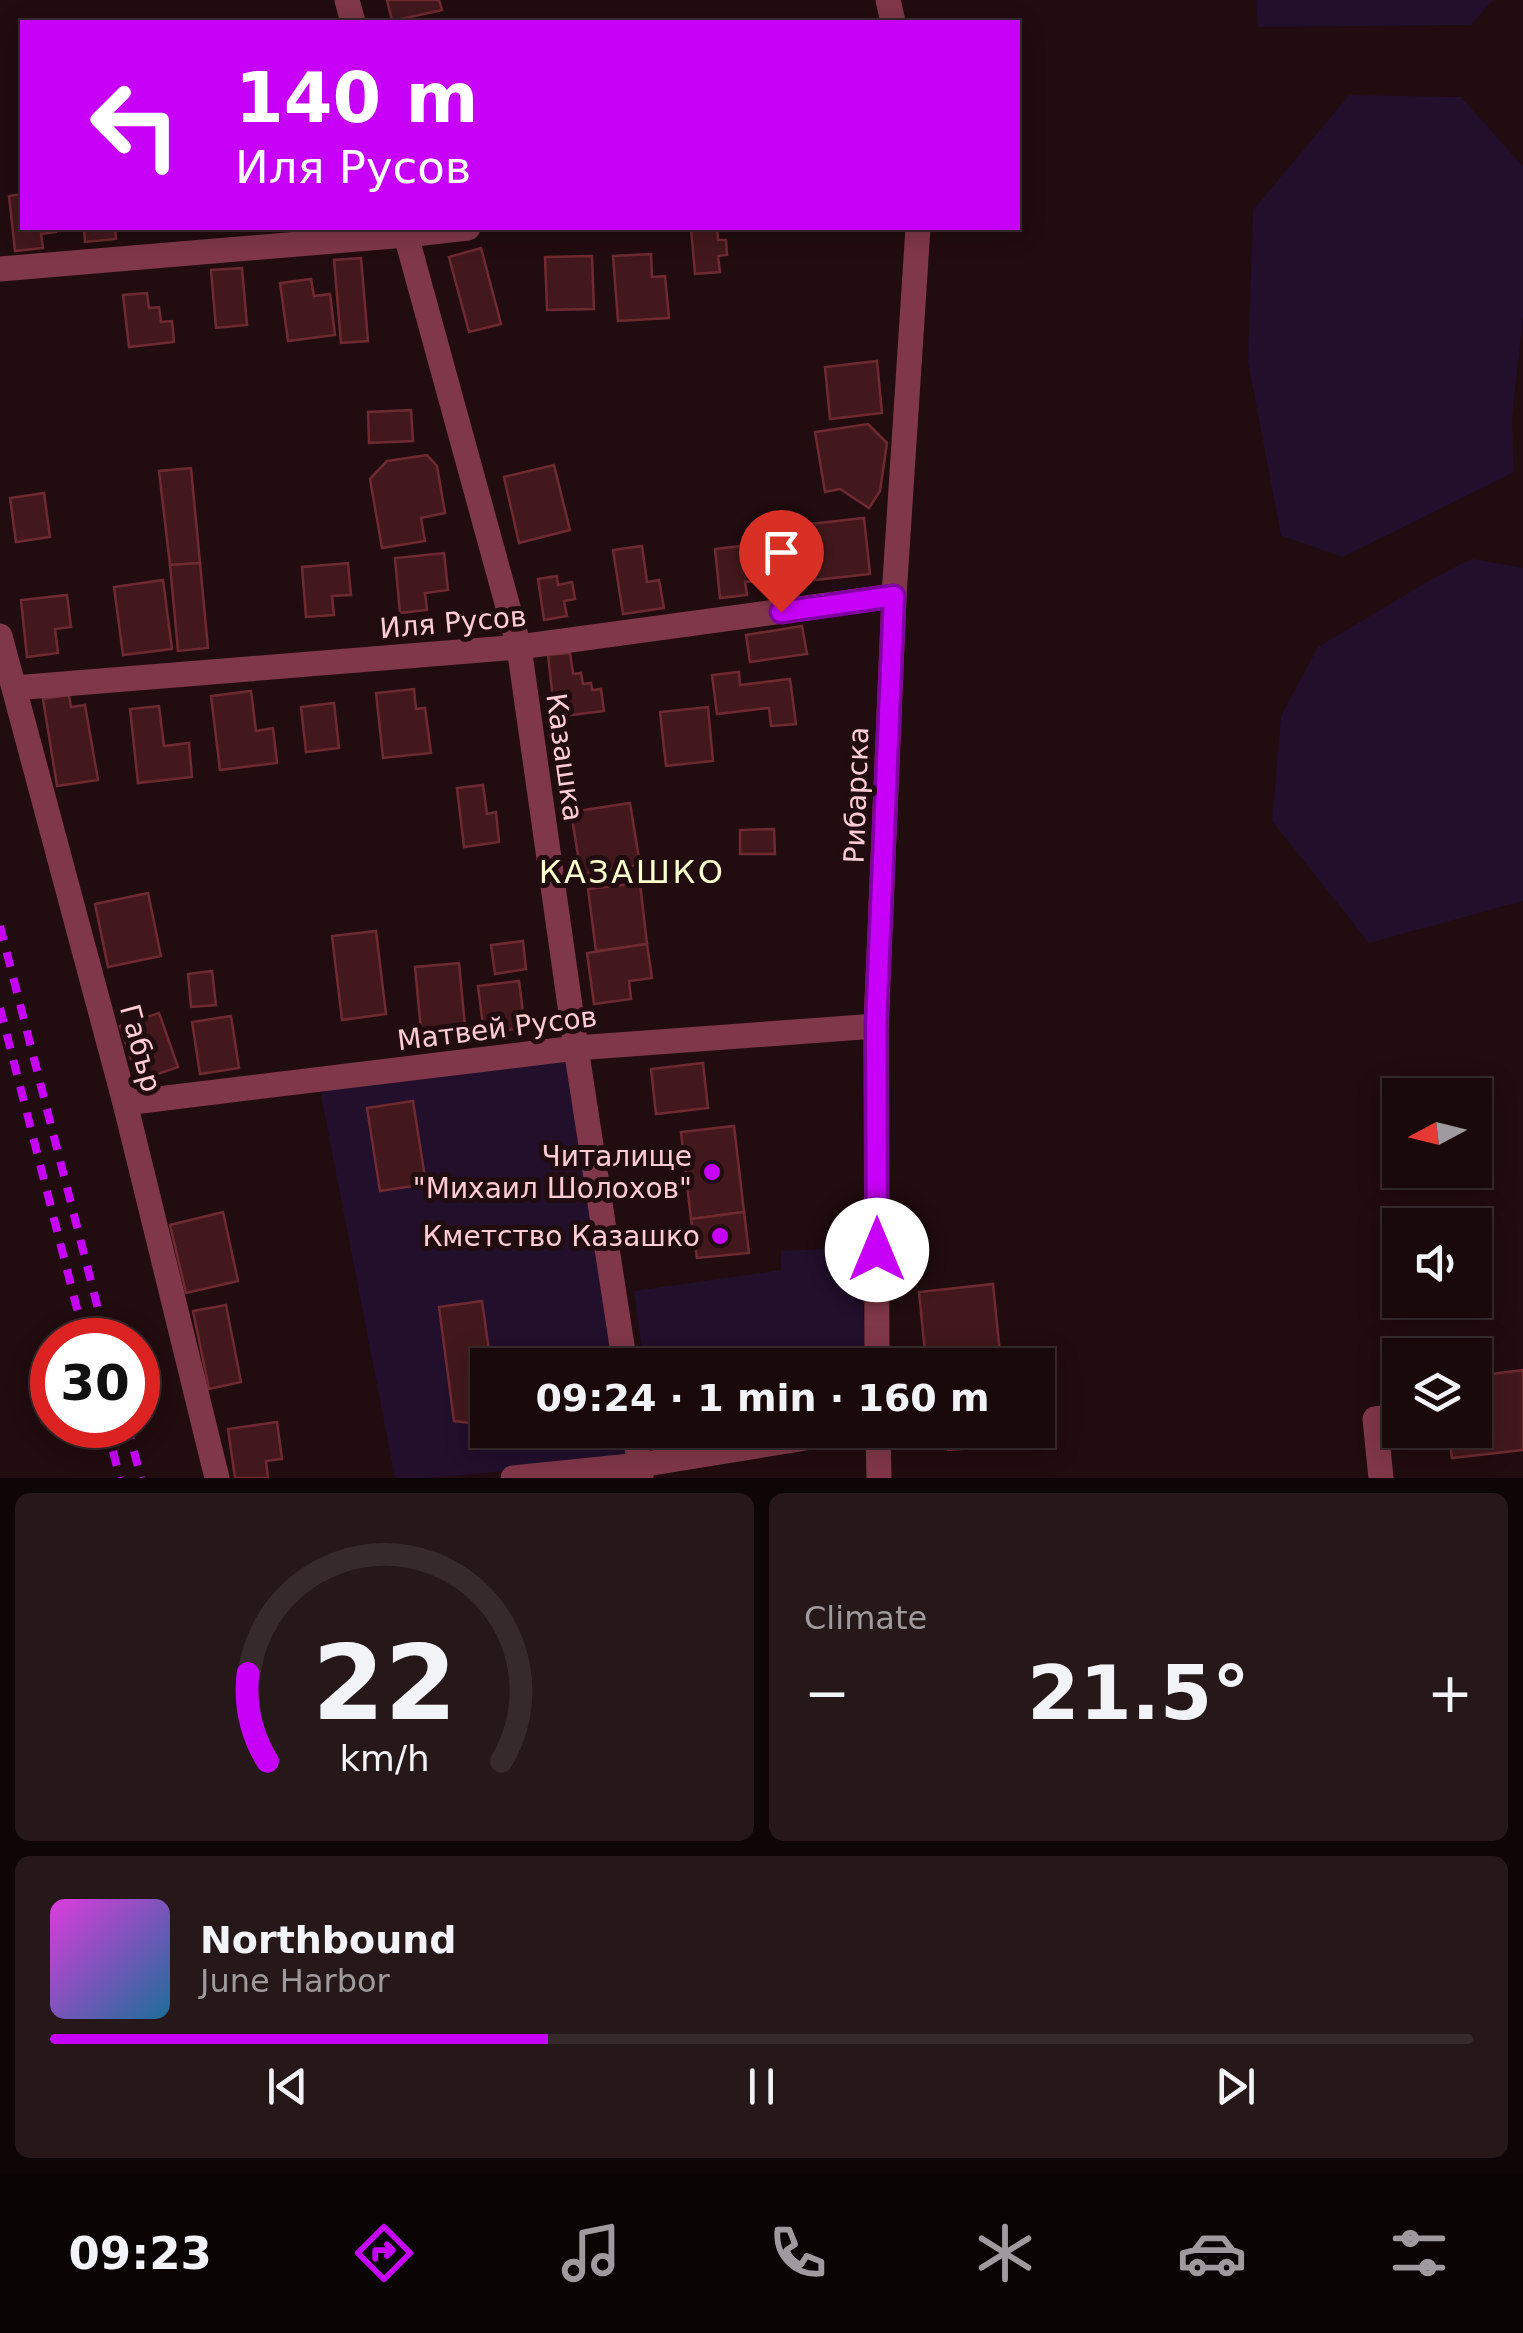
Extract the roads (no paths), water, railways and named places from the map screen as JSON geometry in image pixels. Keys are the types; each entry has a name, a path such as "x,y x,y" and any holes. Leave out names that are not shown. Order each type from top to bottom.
{"street":[{"name":"Рибарска","path":"877,1348 876,1026 894,596 918,230"},
{"path":"0,270 405,231"},
{"name":"Казашка","path":"405,231 519,647 623,1348"},
{"name":"Иля Русов","path":"14,688 519,647 894,596"},
{"name":"Габър","path":"0,636 125,1104 217,1478"},
{"name":"Матвей Русов","path":"125,1104 576,1048 876,1026"},
{"path":"1381,1478 1375,1418 1382,1417"},
{"path":"513,1478 641,1471 761,1448"},
{"path":"878,1448 878,1478"}],"railway":[{"path":"0,926 100,1318"},
{"path":"0,1008 79,1318"},
{"path":"112,1448 120,1478"},
{"path":"133,1448 141,1478"}],"place":[{"name":"Читалище \"Михаил Шолохов\"","path":"712,1172"},
{"name":"Кметство Казашко","path":"720,1236"}],"district":[{"name":"КАЗАШКО","path":"632,872"}]}
